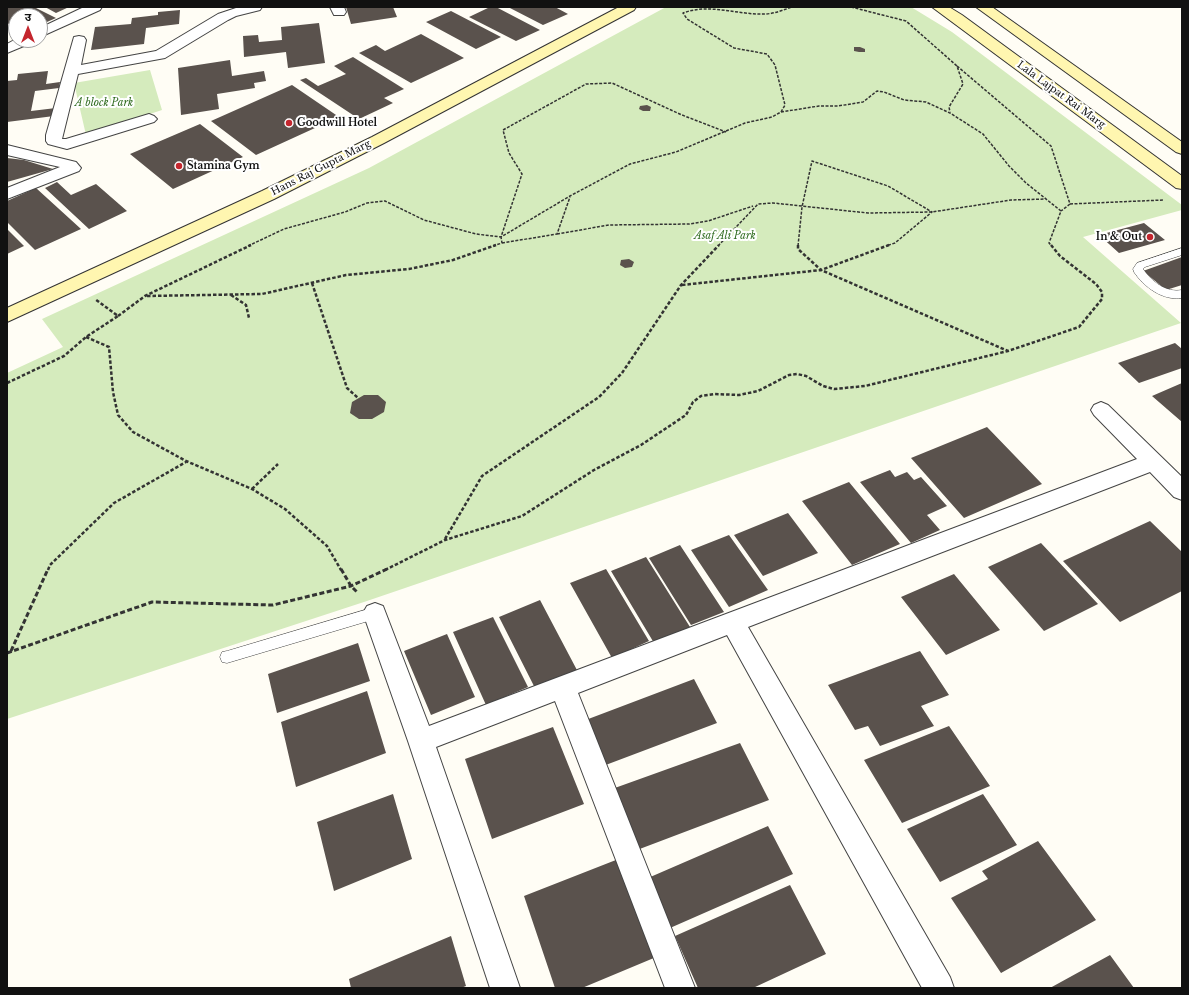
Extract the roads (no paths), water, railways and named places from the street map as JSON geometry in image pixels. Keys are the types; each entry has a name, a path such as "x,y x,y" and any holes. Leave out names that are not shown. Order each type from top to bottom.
{"street":[{"path":"48,29 96,7"},
{"path":"72,71 160,55 223,17 231,13 255,7"},
{"name":"Hans Raj Gupta Marg","path":"7,316 268,195 378,140 629,7"},
{"name":"Lala Lajpat Rai Marg","path":"939,7 1182,184"},
{"path":"983,7 1182,149"},
{"path":"79,40 54,135 54,141 67,144 149,119"},
{"path":"7,150 70,165 73,168 7,194"},
{"path":"1101,410 1182,490"},
{"path":"421,741 1153,462"},
{"path":"375,613 421,741 505,988"},
{"path":"733,622 939,988"},
{"path":"563,688 680,988"}],"lane":[{"path":"1182,251 1141,265 1138,269 1139,272 1164,294 1172,296 1182,294"},
{"path":"227,657 375,613"}],"place":[{"name":"Goodwill Hotel","path":"289,123"},
{"name":"Stamina Gym","path":"179,166"},
{"name":"In & Out","path":"1150,237"}],"park label":[{"name":"A block Park","path":"104,103"},
{"name":"Asaf Ali Park","path":"725,236"}]}
